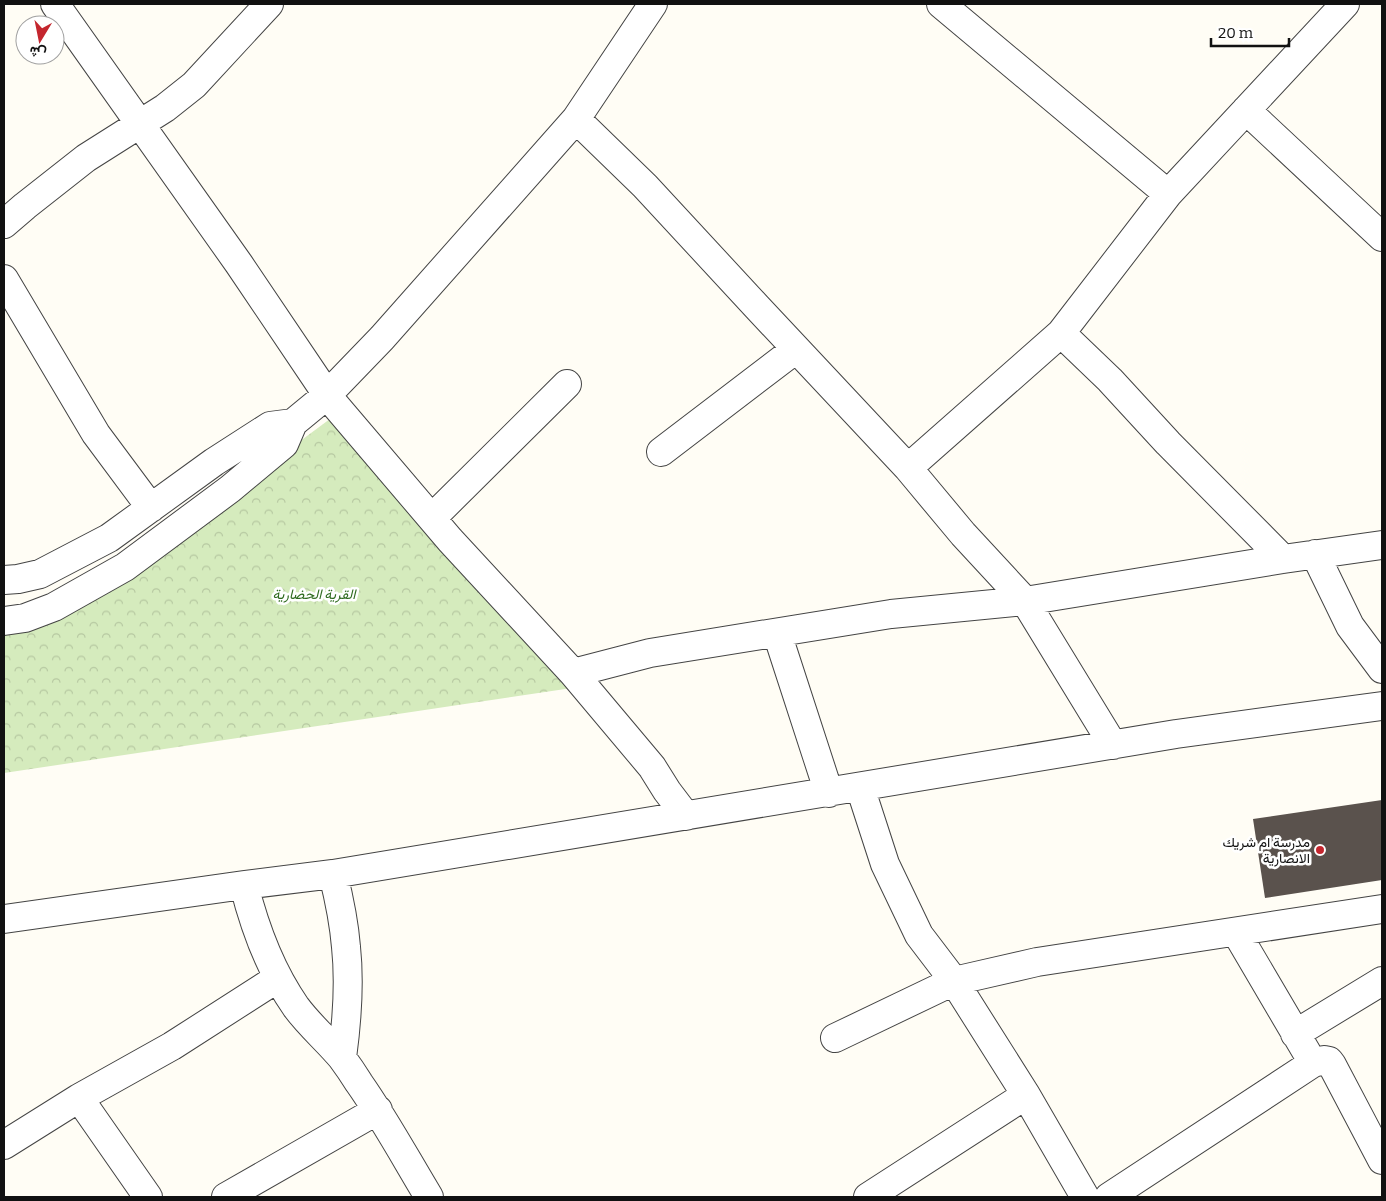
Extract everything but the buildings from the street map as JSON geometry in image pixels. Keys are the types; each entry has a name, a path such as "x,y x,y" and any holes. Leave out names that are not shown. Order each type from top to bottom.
{"street":[{"path":"55,4 239,264 327,395 450,540 573,673 652,767 686,816"},
{"path":"4,224 86,158 140,124 194,85 269,4"},
{"path":"4,621 25,618 54,607 125,567 230,489 284,444 293,423 327,395 382,338 576,119 653,4"},
{"path":"908,468 1061,333 1168,194 1346,4"},
{"path":"955,8 1168,194"},
{"path":"1246,110 1382,237"},
{"path":"576,119 646,186 908,468 963,534 1025,601 1113,745"},
{"path":"4,279 96,434 151,508"},
{"path":"1061,333 1110,380 1168,443 1283,559"},
{"path":"661,452 796,349"},
{"path":"432,518 567,384"},
{"path":"4,580 40,574 63,563 109,538 214,462 270,426 293,423"},
{"path":"573,673 650,653 891,614 1025,601 1283,559 1382,545"},
{"path":"1315,554 1350,626 1382,669"},
{"path":"777,633 829,793"},
{"path":"4,919 333,874 1176,734 1382,706"},
{"path":"860,787 886,864 910,919 919,935 954,981 1026,1095 1085,1197"},
{"path":"333,874 346,947 348,994 342,1058"},
{"path":"244,885 252,917 263,948 278,978 296,1008 342,1058 378,1110 429,1197"},
{"path":"835,1038 954,981 1037,962 1382,910"},
{"path":"1236,932 1313,1063"},
{"path":"4,1145 79,1098 172,1046 278,978"},
{"path":"1295,1034 1382,981"},
{"path":"1109,1197 1313,1063 1324,1060 1329,1060 1382,1160"},
{"path":"868,1197 1026,1095"},
{"path":"79,1098 148,1197"},
{"path":"226,1197 378,1110"}],"green space":[{"name":"القرية الحضارية","path":"334,416 572,688 4,773 4,636 114,579"}],"place":[{"name":"مدرسة ام شريك الانصارية","path":"1320,850"}]}
